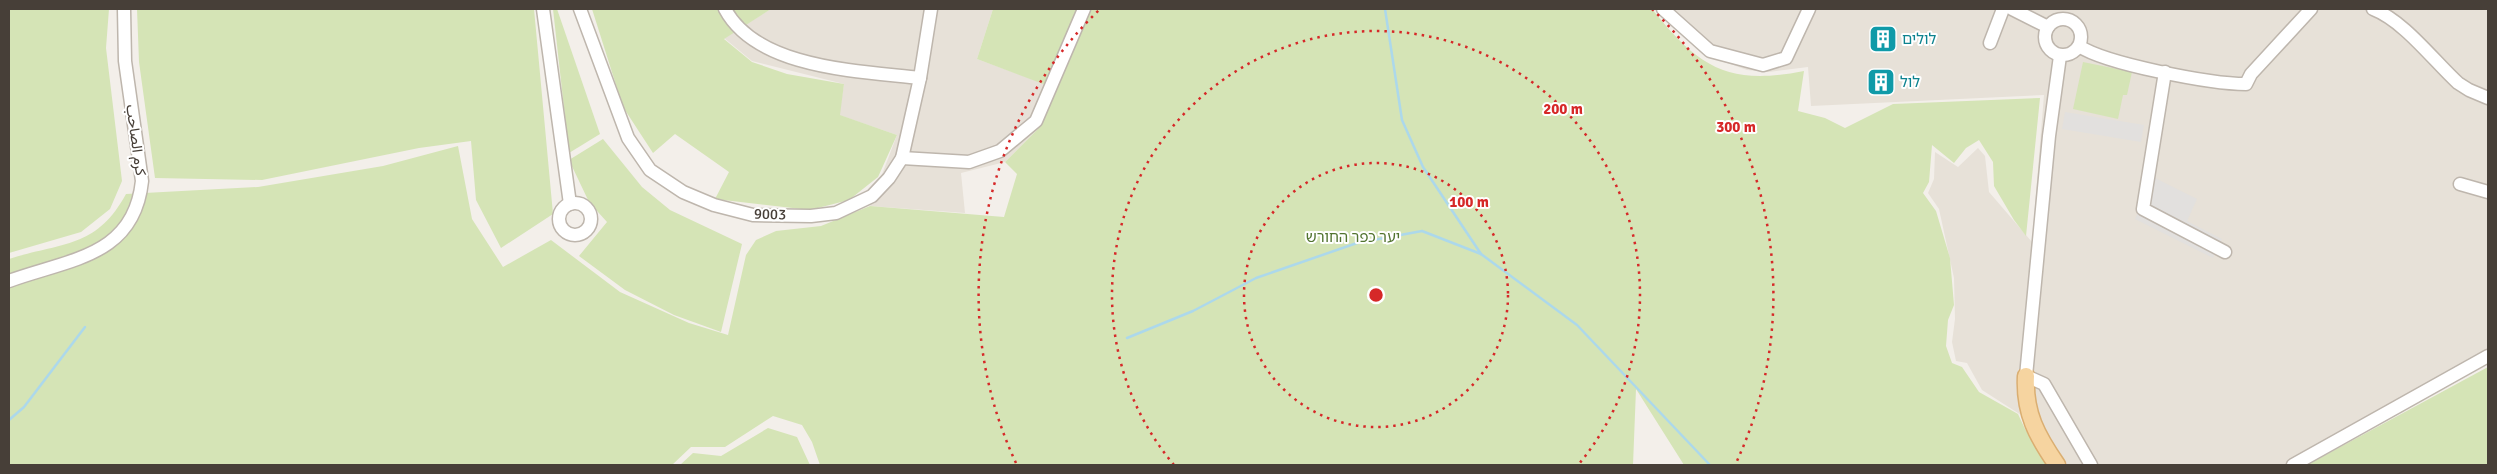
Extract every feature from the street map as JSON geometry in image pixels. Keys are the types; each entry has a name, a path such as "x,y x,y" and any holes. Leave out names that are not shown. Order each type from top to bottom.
{"main road":[{"path":"2026,376 2026,402 2032,425 2057,465"}],"street":[{"name":"كرم الصاحب","path":"9,281 101,249 120,236 132,217 140,198 142,181 125,61 124,9"},
{"path":"543,9 570,204"},
{"name":"9003","path":"580,9 628,138 650,170 683,192 714,205 753,215 836,213 872,196 889,178 902,158 920,78 931,9"},
{"path":"725,9 732,22 758,44 821,66 920,78"},
{"path":"902,158 969,162 1000,151 1036,121 1084,9"},
{"path":"1663,9 1710,51 1763,65 1786,58 1808,9"},
{"path":"1990,43 2002,9"},
{"path":"2012,9 2048,26"},
{"path":"2079,46 2091,54 2165,72 2246,84 2251,74 2311,9"},
{"path":"2373,9 2387,15 2398,24 2458,83 2488,98"},
{"path":"2067,14 2070,20 2079,28 2081,40 2079,46 2071,54 2060,56 2054,54 2046,45 2044,38 2048,26 2067,14"},
{"path":"2060,56 2049,136 2026,376 2044,384 2091,465"},
{"path":"2165,72 2143,209 2224,252"},
{"path":"2460,184 2488,192"},
{"path":"2293,465 2488,356"}],"shaded area":[{"path":"771,9 993,9 977,59 1054,87 1039,128 1005,162 961,173 965,213 870,206 897,135 839,115 844,84 752,61 724,38"},
{"path":"1660,9 2488,9 2488,364 2301,465 2064,465 2035,424 1982,390 1967,363 1956,361 1952,342 1955,319 1954,278 1939,209 1928,193 1934,179 1935,152 1958,167 1978,148 1985,156 1989,192 2032,242 2044,95 1811,106 1808,67 1769,72 1747,70 1708,56"},
{"path":"2065,112 2144,125 2141,142 2062,129"},
{"path":"2155,178 2197,199 2187,221 2222,239 2213,258 2135,219"}],"green space":[{"path":"9,9 109,9 106,48 122,181 110,209 81,232 9,253"},
{"path":"137,9 534,9 553,214 501,248 476,200 471,141 419,148 262,180 155,178 139,62"},
{"path":"553,9 557,9 600,134 569,153"},
{"path":"592,9 771,9 724,39 752,62 787,74 844,84 840,115 897,135 878,177 849,200 810,210 715,199 729,172 675,134 653,153 623,107"},
{"name":"יער כפר החורש","path":"993,9 1652,9 1685,46 1718,68 1735,74 1755,76 1804,71 1798,111 1825,118 1845,128 1893,104 2040,98 2026,236 1994,186 1993,162 1979,140 1966,148 1954,163 1932,145 1929,182 1923,193 1936,211 1950,258 1954,305 1948,320 1946,346 1952,363 1962,367 1979,392 2018,414 2025,429 2050,465 1684,465 1636,389 1633,465 820,465 812,442 802,425 773,416 725,447 691,447 672,465 9,465 9,259 76,241 90,234 103,225 115,212 126,194 258,187 383,166 458,146 472,219 503,267 551,240 620,292 689,323 728,335 746,255 756,240 776,231 821,226 870,206 1004,217 1017,174 1005,162 1039,128 1054,88 977,59"},
{"path":"2083,62 2132,72 2127,95 2123,95 2118,119 2073,109"},
{"path":"603,139 642,187 670,210 742,244 721,332 674,315 625,290 579,256 607,222 589,202 569,160"},
{"path":"2488,367 2488,465 2307,465"},
{"path":"768,428 797,437 810,465 680,465 693,453 721,456"}],"waterway":[{"path":"1385,9 1402,120 1423,167 1481,254"},
{"path":"1127,338 1193,311 1256,278 1357,243 1422,231 1481,254 1577,325 1710,465"},
{"path":"9,420 24,407 85,327"}],"place":[{"name":"לולים","path":"1883,39"},
{"name":"לול","path":"1881,82"}]}
